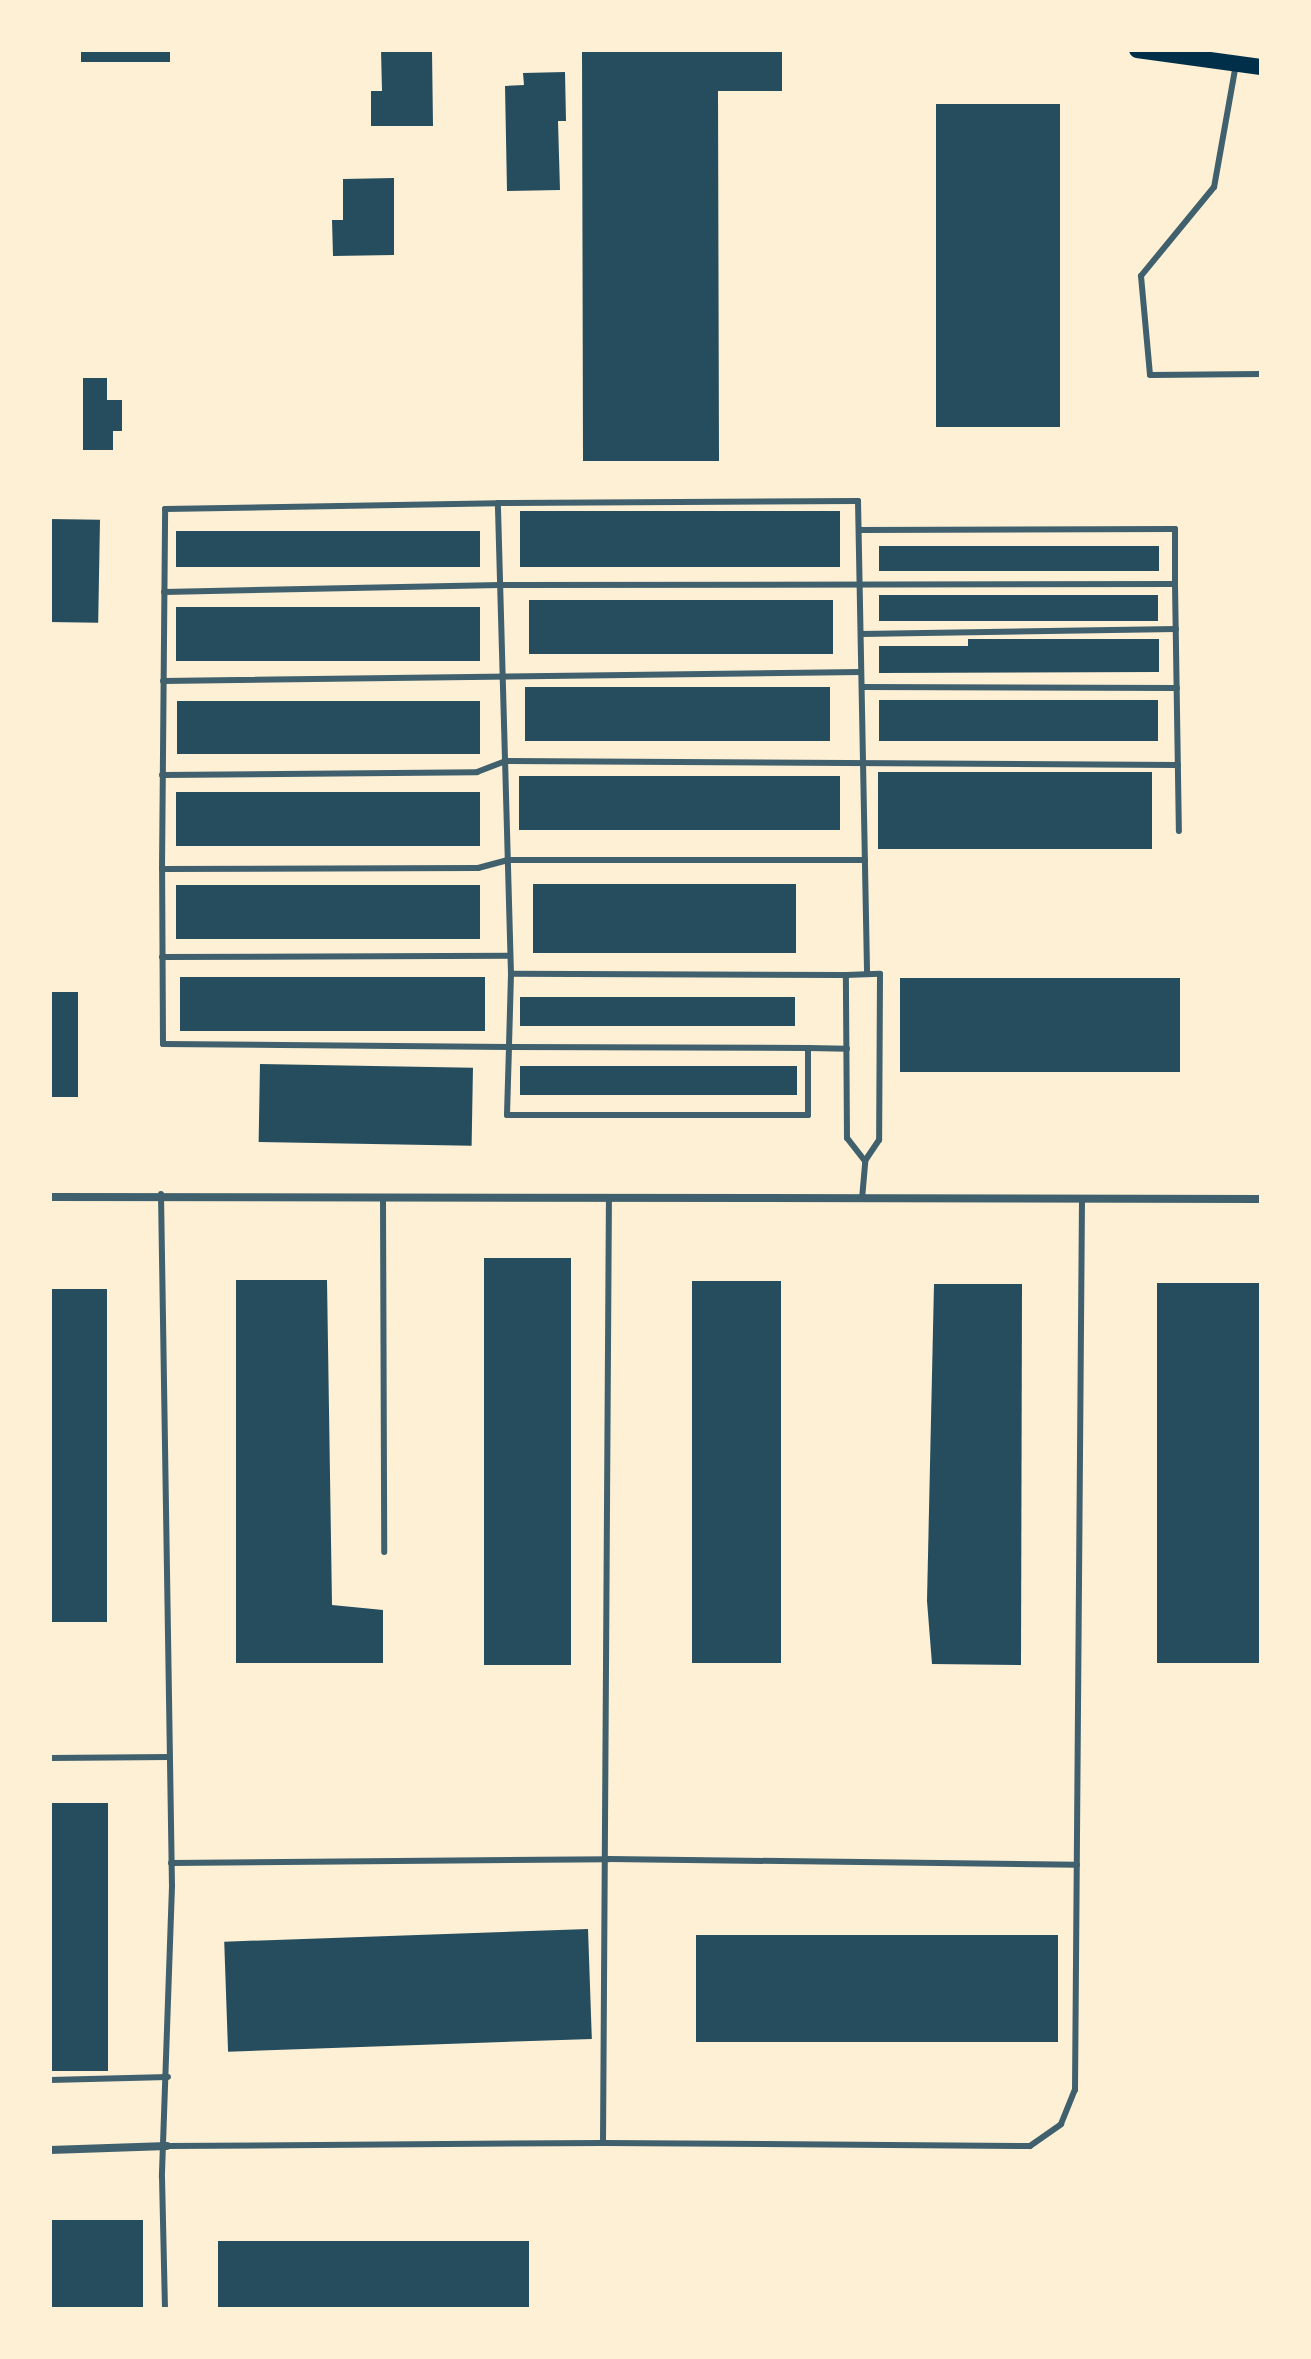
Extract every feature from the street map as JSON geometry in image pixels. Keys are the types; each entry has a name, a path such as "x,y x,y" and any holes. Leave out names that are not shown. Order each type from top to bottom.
{"main road":[{"path":"1137,50 1261,67"}],"street":[{"path":"50,1197 161,1194 383,1199 1261,1199"},
{"path":"50,2150 167,2146"}],"lane":[{"path":"1236,64 1214,187 1141,276 1150,375 1261,374"},
{"path":"847,1049 163,1044 165,509 858,501 867,974"},
{"path":"498,503 511,974 507,1115 808,1115 808,1048"},
{"path":"859,530 1175,529 1179,831"},
{"path":"164,592 500,585 1175,584"},
{"path":"861,634 1176,629"},
{"path":"163,681 503,681 526,674 861,672"},
{"path":"862,687 1177,688"},
{"path":"162,775 477,772 505,761 1178,765"},
{"path":"162,869 478,868 507,860 865,860"},
{"path":"162,957 510,956"},
{"path":"511,974 880,974 879,1140 865,1161 862,1199"},
{"path":"846,975 847,1138 865,1161"},
{"path":"161,1194 171,1863 167,2146 162,2177 165,2309"},
{"path":"383,1199 384,1552"},
{"path":"167,2146 603,2143 1030,2146 1061,2124 1075,2090 1082,1199"},
{"path":"603,2143 609,1859 609,1200"},
{"path":"50,1758 169,1757"},
{"path":"171,1863 609,1859 1077,1865"},
{"path":"50,2080 168,2077"}],"building":[{"path":"81,50 170,50 170,62 81,62"},
{"path":"381,50 432,50 433,126 371,126 371,91 382,91"},
{"path":"582,50 782,50 782,91 718,91 719,461 583,461"},
{"path":"565,72 566,121 558,121 560,190 507,191 505,86 524,85 523,73"},
{"path":"936,104 1060,104 1060,427 936,427"},
{"path":"394,178 394,255 333,256 332,220 343,220 343,179"},
{"path":"83,378 107,378 107,400 122,400 122,431 113,431 113,450 83,450"},
{"path":"520,511 840,511 840,567 520,567"},
{"path":"50,519 100,520 98,623 50,622"},
{"path":"176,531 480,531 480,567 176,567"},
{"path":"879,546 1159,546 1159,571 879,571"},
{"path":"879,595 1158,595 1158,621 879,621"},
{"path":"529,600 833,600 833,654 529,654"},
{"path":"176,607 480,607 480,661 176,661"},
{"path":"968,639 1159,639 1159,672 879,673 879,646 968,646"},
{"path":"525,687 830,687 830,741 525,741"},
{"path":"879,700 1158,700 1158,741 879,741"},
{"path":"177,701 480,701 480,754 177,754"},
{"path":"878,772 1152,772 1152,849 878,849"},
{"path":"519,776 840,776 840,830 519,830"},
{"path":"176,792 480,792 480,846 176,846"},
{"path":"533,884 796,884 796,953 533,953"},
{"path":"176,885 480,885 480,939 176,939"},
{"path":"180,977 485,977 485,1031 180,1031"},
{"path":"900,978 1180,978 1180,1072 900,1072"},
{"path":"50,992 78,992 78,1097 50,1097"},
{"path":"520,997 795,997 795,1026 520,1026"},
{"path":"260,1064 473,1068 472,1146 259,1142"},
{"path":"520,1066 797,1066 797,1095 520,1095"},
{"path":"484,1258 571,1258 571,1665 484,1665"},
{"path":"236,1280 327,1280 332,1605 383,1610 383,1663 236,1663"},
{"path":"692,1281 781,1281 781,1663 692,1663"},
{"path":"1157,1283 1261,1283 1261,1663 1157,1663"},
{"path":"934,1284 1022,1284 1021,1665 932,1664 927,1601"},
{"path":"50,1289 107,1289 107,1622 50,1622"},
{"path":"50,1803 108,1803 108,2071 50,2071"},
{"path":"588,1929 592,2039 228,2052 224,1942"},
{"path":"696,1935 1058,1935 1058,2042 696,2042"},
{"path":"50,2220 143,2220 143,2309 50,2309"},
{"path":"218,2241 529,2241 529,2309 218,2309"}]}
